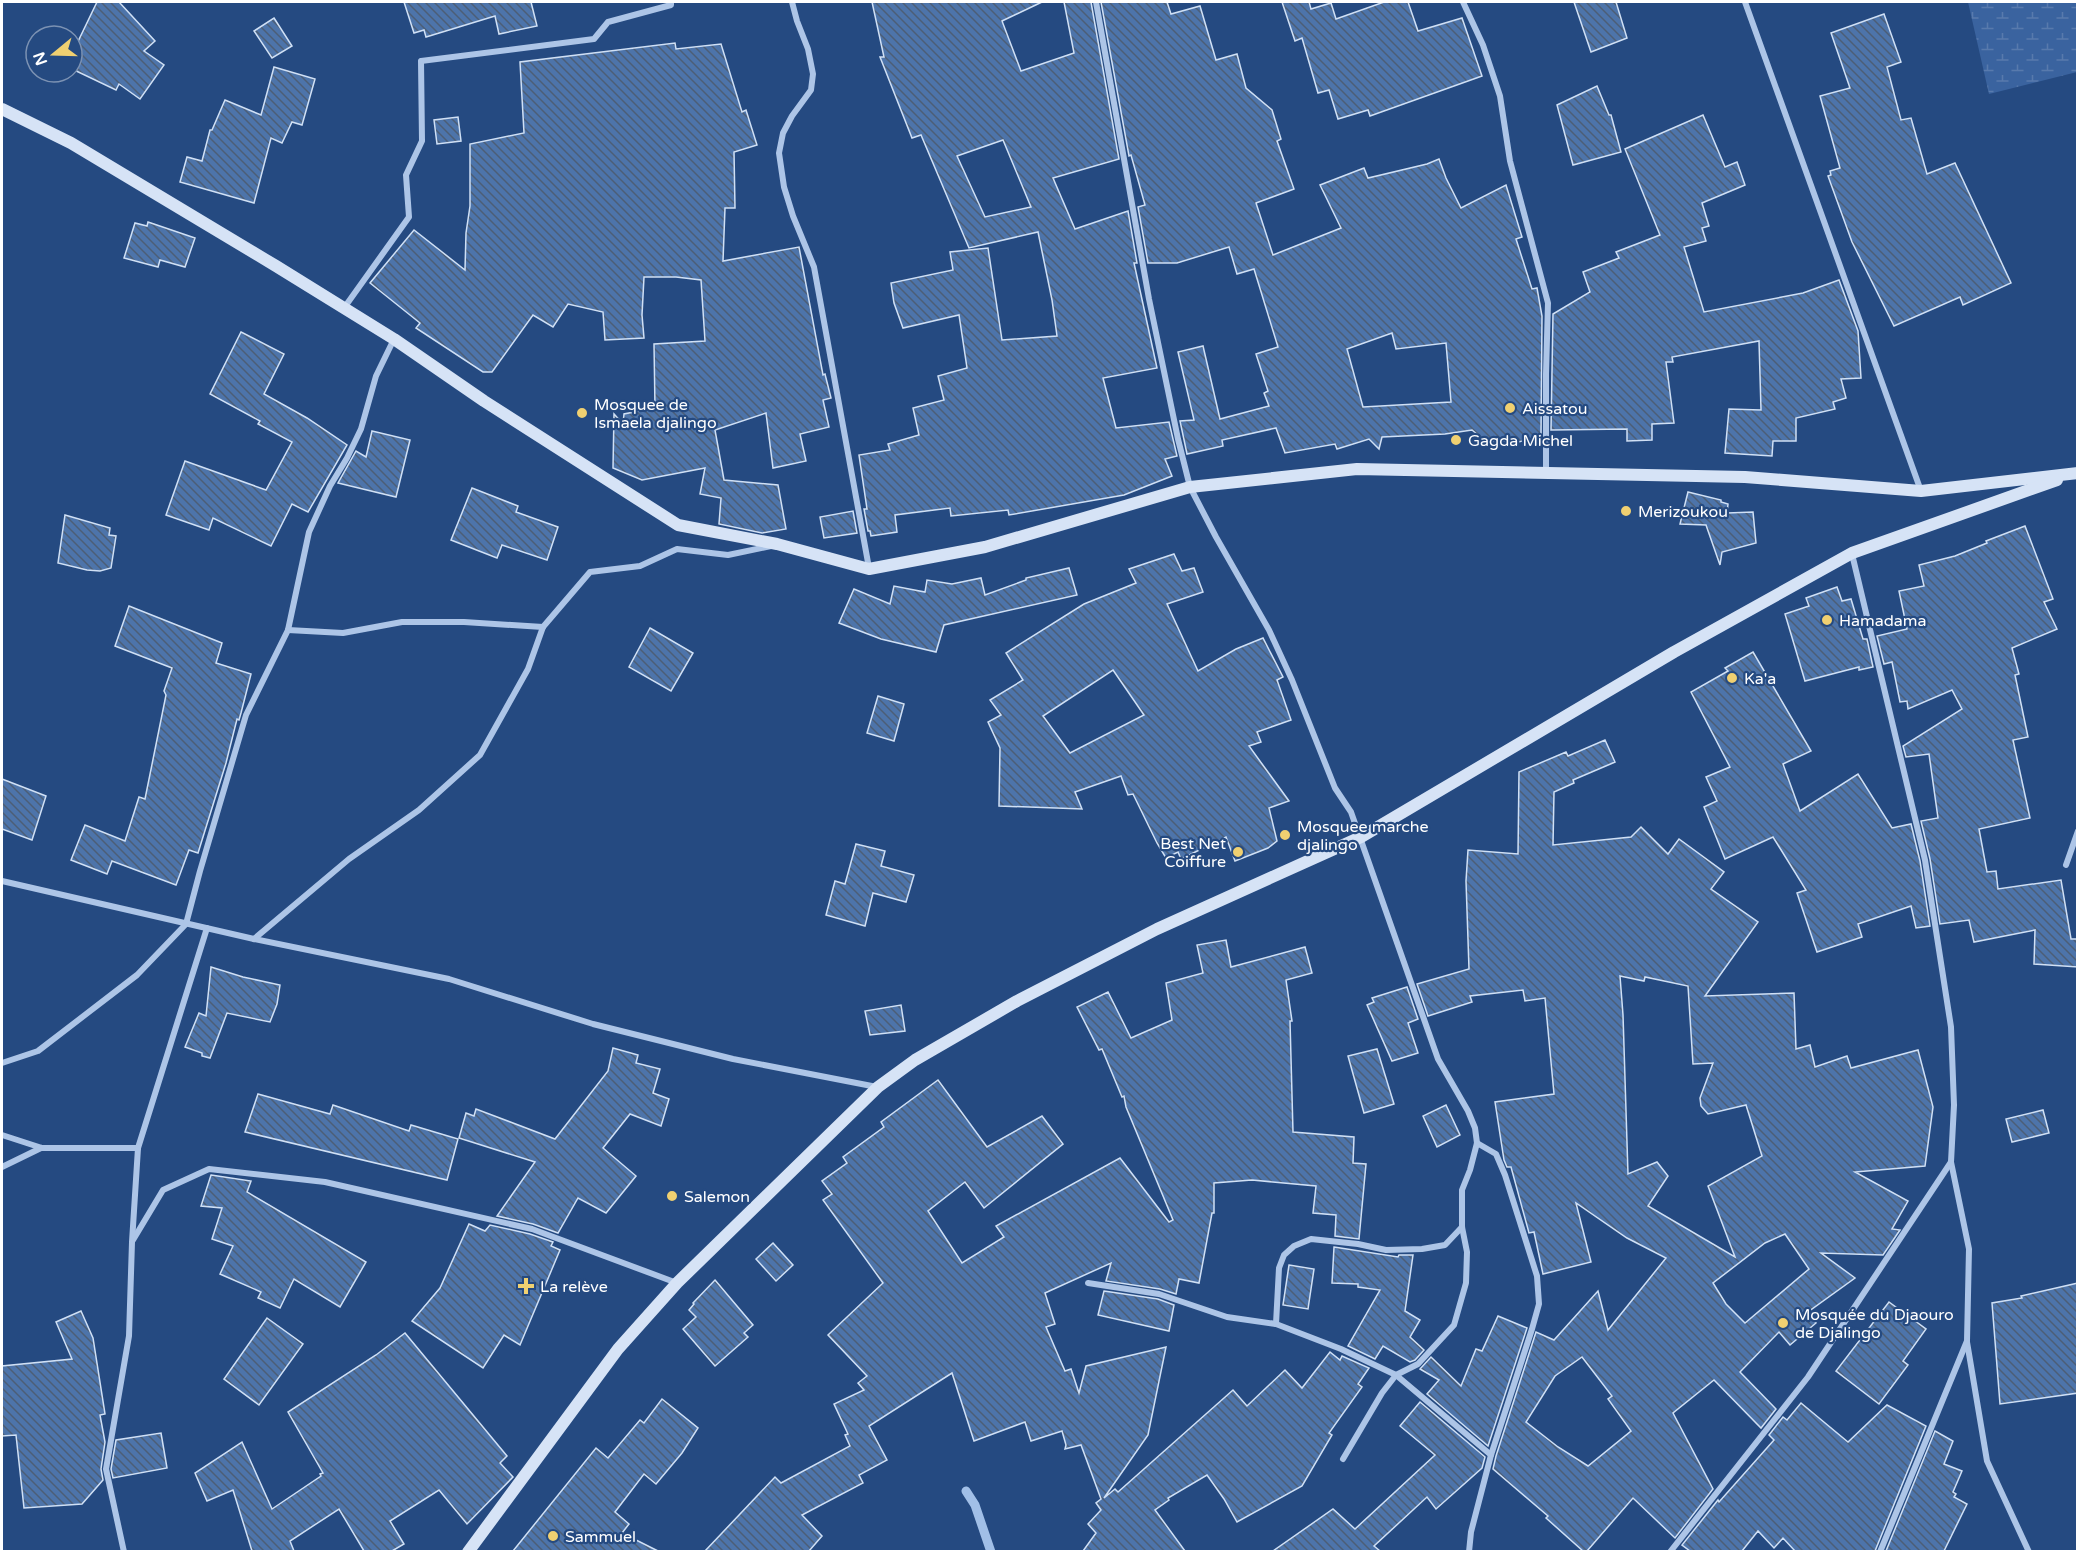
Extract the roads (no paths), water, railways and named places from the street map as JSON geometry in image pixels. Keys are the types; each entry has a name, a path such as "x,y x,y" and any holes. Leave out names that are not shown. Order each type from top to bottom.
{"street":[{"path":"344,308 409,217 406,176 423,141 421,61 594,39 608,22 671,5 671,2"},
{"path":"792,2 796,21 808,49 813,74 812,90 792,116 783,133 779,153 787,197 814,267 869,569"},
{"path":"1096,2 1149,299 1190,487 1269,630 1292,680 1335,788 1351,812 1438,1059 1468,1111 1475,1128 1477,1143 1462,1190 1462,1227 1467,1252 1466,1282 1454,1325 1418,1364 1396,1375 1382,1393 1343,1459"},
{"path":"1462,2 1482,45 1500,96 1510,161 1548,303 1546,473"},
{"path":"1745,2 1921,491"},
{"path":"2,110 71,144 344,308 678,525 777,544 869,569 985,547 1190,487 1357,469 1745,477 1921,491 2078,473"},
{"path":"2,1063 38,1051 137,975 186,924 246,715 288,630 309,532 330,486 361,429 376,376 394,339"},
{"path":"468,1551 481,1537 618,1349 677,1283 878,1087 915,1060 997,1012 1147,934 1361,837 1674,652 1852,553 2078,473"},
{"path":"254,939 349,859 419,810 480,755 528,669 543,627 590,572 640,566 677,549 728,555 777,544"},
{"path":"1852,553 1925,860 1951,1028 1954,1105 1951,1162 1969,1249 1967,1341 1987,1461 2029,1551"},
{"path":"288,630 343,633 402,622 464,622 543,627"},
{"path":"2066,865 2078,831"},
{"path":"2,881 254,939 449,979 593,1024 733,1059 878,1087"},
{"path":"124,1551 106,1469 129,1336 138,1148 207,928"},
{"path":"2,1135 42,1148 138,1148"},
{"path":"1468,1551 1491,1455 1539,1304 1537,1276 1505,1174 1496,1154 1477,1143"},
{"path":"2,1167 42,1148"},
{"path":"1670,1551 1808,1377 1951,1162"},
{"path":"132,1242 163,1190 209,1169 325,1182 532,1229 677,1283"},
{"path":"1276,1324 1279,1268 1284,1255 1294,1246 1311,1239 1358,1244 1386,1251 1422,1249 1445,1245 1462,1227"},
{"path":"1088,1283 1159,1294 1227,1317 1276,1324 1341,1349 1396,1375 1491,1455"},
{"path":"1880,1551 1967,1341"},
{"path":"477,1551 481,1537"}],"waterway":[{"path":"966,1491 975,1505 991,1552"}],"place":[{"name":"Aissatou","path":"1510,408"},
{"name":"Mosquee de Ismaela djalingo","path":"582,413"},
{"name":"Gagda Michel","path":"1456,440"},
{"name":"Merizoukou","path":"1626,511"},
{"name":"Hamadama","path":"1827,620"},
{"name":"Ka'a","path":"1732,678"},
{"name":"Mosquee marche djalingo","path":"1285,835"},
{"name":"Best Net Coiffure","path":"1238,852"},
{"name":"Salemon","path":"672,1196"},
{"name":"La relève","path":"526,1286"},
{"name":"Mosquée du Djaouro de Djalingo","path":"1783,1323"},
{"name":"Sammuel","path":"553,1536"}]}
